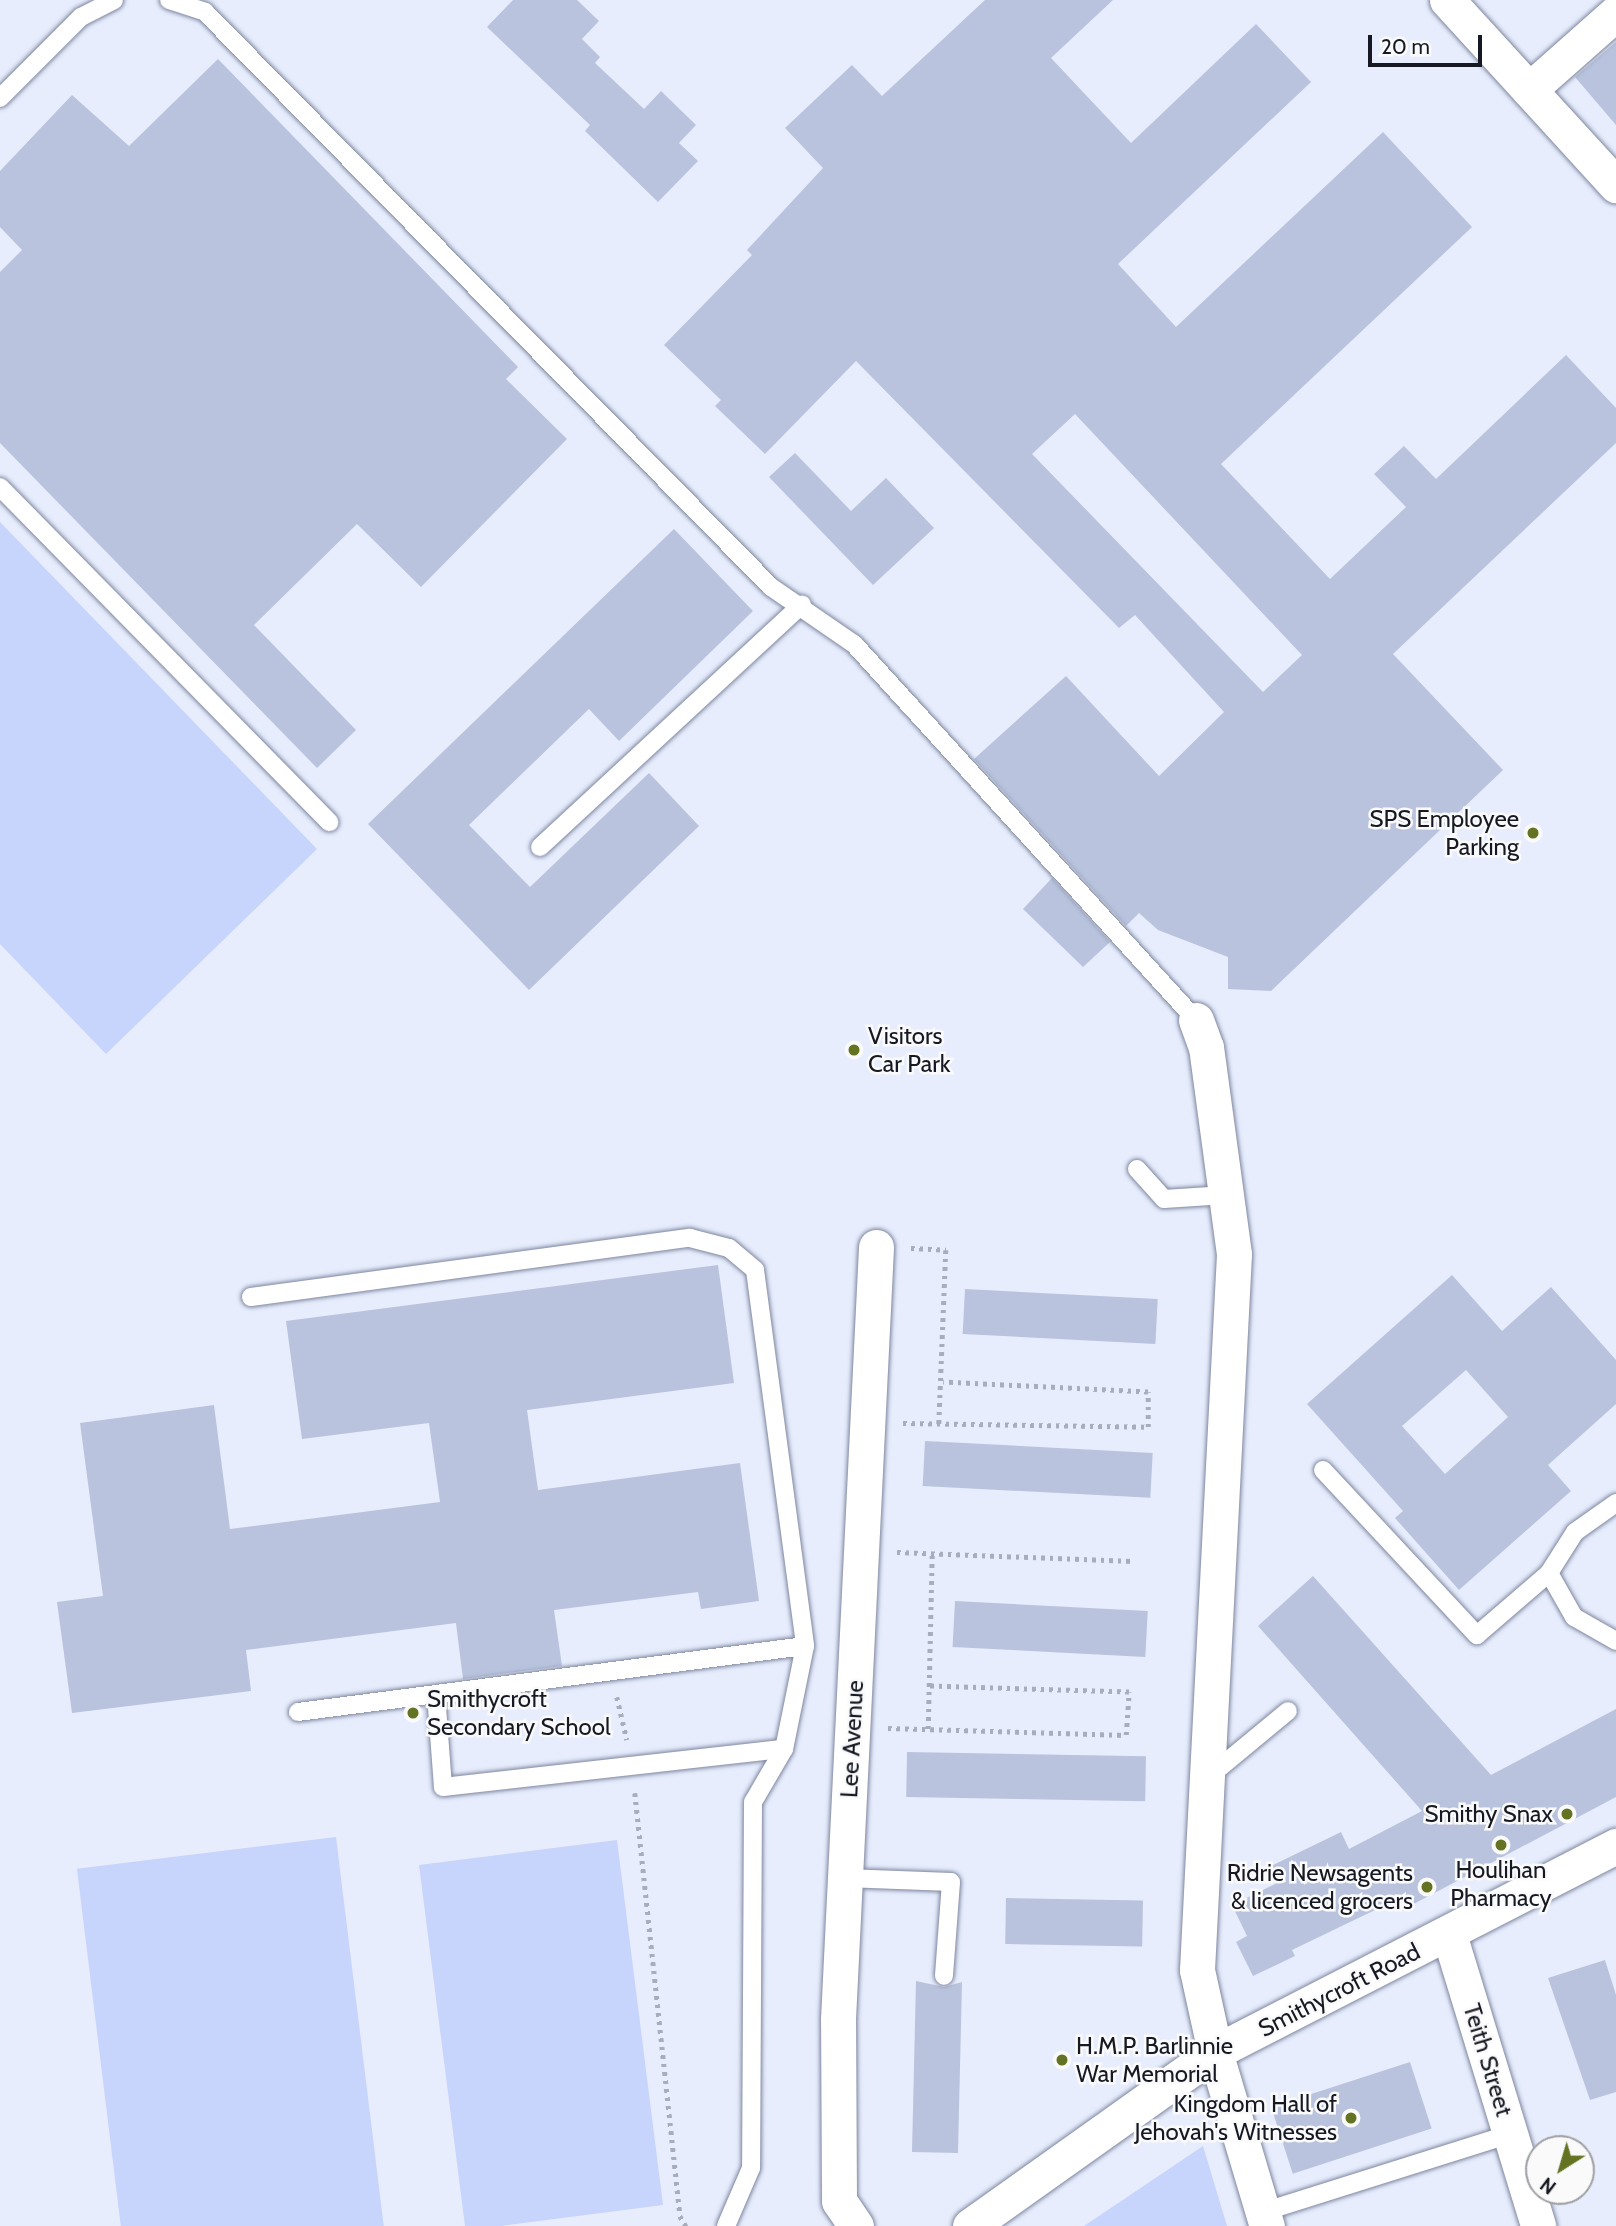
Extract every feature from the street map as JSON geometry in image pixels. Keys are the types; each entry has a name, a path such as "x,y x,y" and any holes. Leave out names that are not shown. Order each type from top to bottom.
{"street":[{"path":"1447,0 1616,185"},
{"path":"1529,90 1616,13"},
{"path":"1196,1020 1206,1047 1234,1254 1197,1970 1215,2052 1265,2219"},
{"name":"Lee Avenue","path":"856,2226 839,2201 838,2019 876,1247"},
{"name":"Smithycroft Road","path":"970,2226 1215,2052 1616,1846"},
{"name":"Teith Street","path":"1449,1934 1538,2226"}],"lane":[{"path":"0,98 81,17 114,0"},
{"path":"169,0 205,12 771,587 802,604 854,644 1196,1020"},
{"path":"0,487 329,822"},
{"path":"540,847 802,604"},
{"path":"1137,1169 1164,1199 1226,1195"},
{"path":"251,1297 691,1238 729,1248 755,1270 805,1646 784,1749 753,1802 751,2168 726,2226"},
{"path":"1323,1470 1477,1636 1549,1573 1575,1532 1616,1503"},
{"path":"1549,1573 1574,1617 1616,1641"},
{"path":"298,1712 805,1646"},
{"path":"436,1694 443,1787 784,1749"},
{"path":"1207,1779 1289,1711"},
{"path":"845,1878 951,1882 944,1976"},
{"path":"1265,2219 1511,2134"}],"path":[{"path":"876,1247 946,1250 943,1382 939,1424"},
{"path":"867,1422 1148,1427 1148,1392 943,1382"},
{"path":"861,1550 1133,1561"},
{"path":"928,1729 932,1553"},
{"path":"611,1670 632,1766 680,2216 686,2226"},
{"path":"852,1727 1126,1735 1129,1692 930,1686"}],"shaded area":[{"path":"0,522 317,849 106,1054 0,944"},
{"path":"336,1837 384,2226 121,2226 77,1869"},
{"path":"617,1840 663,2205 501,2226 465,2226 419,1865"},
{"path":"1203,2146 1227,2226 1084,2226"}],"building":[{"path":"513,0 577,0 599,21 582,39 600,57 595,63 644,109 661,91 696,125 679,143 698,161 658,202 585,131 590,125 487,27"},
{"path":"985,0 1113,0 1051,58 1131,143 1256,24 1311,82 1118,264 1176,327 1383,132 1472,227 1221,464 1330,579 1406,507 1374,474 1404,446 1436,479 1566,355 1616,408 1616,443 1393,654 1503,770 1271,991 1228,989 1228,957 1158,930 1139,913 1126,926 974,759 1066,676 1159,776 1224,712 1135,615 1119,628 856,361 765,454 715,406 721,400 664,345 752,255 747,250 823,168 785,128 852,65 882,96","holes":["1075,414 1302,655 1263,692 1032,454"]},
{"path":"1616,42 1616,125 1575,77"},
{"path":"218,59 518,367 506,379 567,439 421,587 357,524 254,625 356,730 317,768 0,443 0,272 22,250 0,227 0,171 72,95 129,146"},
{"path":"795,453 851,511 886,478 934,528 873,585 769,477"},
{"path":"674,529 753,611 619,741 589,709 469,825 530,887 649,773 699,826 529,990 368,824"},
{"path":"1052,878 1110,942 1083,967 1023,909"},
{"path":"718,1265 734,1383 527,1410 538,1490 740,1463 759,1601 701,1609 698,1592 554,1610 562,1666 463,1679 456,1623 246,1650 251,1691 72,1713 57,1602 103,1596 80,1423 214,1405 230,1529 440,1502 429,1423 302,1439 286,1321"},
{"path":"1452,1275 1502,1331 1551,1287 1616,1360 1616,1404 1548,1465 1571,1491 1459,1590 1395,1518 1403,1511 1307,1404","holes":["1466,1370 1508,1417 1445,1474 1402,1426"]},
{"path":"965,1289 1158,1299 1155,1344 963,1334"},
{"path":"925,1441 1153,1453 1150,1498 923,1486"},
{"path":"1313,1576 1491,1775 1616,1709 1616,1797 1408,1907 1402,1897 1292,1950 1295,1956 1253,1976 1236,1942 1247,1936 1232,1905 1277,1883 1269,1867 1341,1832 1349,1849 1422,1811 1258,1626"},
{"path":"955,1601 1148,1611 1145,1657 953,1647"},
{"path":"907,1752 1146,1756 1145,1801 906,1797"},
{"path":"1006,1898 1143,1900 1142,1946 1005,1944"},
{"path":"1605,1960 1616,1995 1616,2092 1590,2100 1548,1978"},
{"path":"916,1981 944,1987 962,1982 958,2153 912,2152"},
{"name":"Kingdom Hall of Jehovah's Witnesses","path":"1410,2062 1432,2129 1293,2174 1271,2107"}],"place":[{"name":"SPS Employee Parking","path":"1533,833"},
{"name":"Visitors Car Park","path":"854,1050"},
{"name":"Smithycroft Secondary School","path":"413,1713"},
{"name":"Smithy Snax","path":"1567,1814"},
{"name":"Houlihan Pharmacy","path":"1501,1845"},
{"name":"Ridrie Newsagents & licenced grocers","path":"1427,1887"},
{"name":"H.M.P. Barlinnie War Memorial","path":"1062,2060"},
{"name":"Kingdom Hall of Jehovah's Witnesses","path":"1351,2118"}]}
